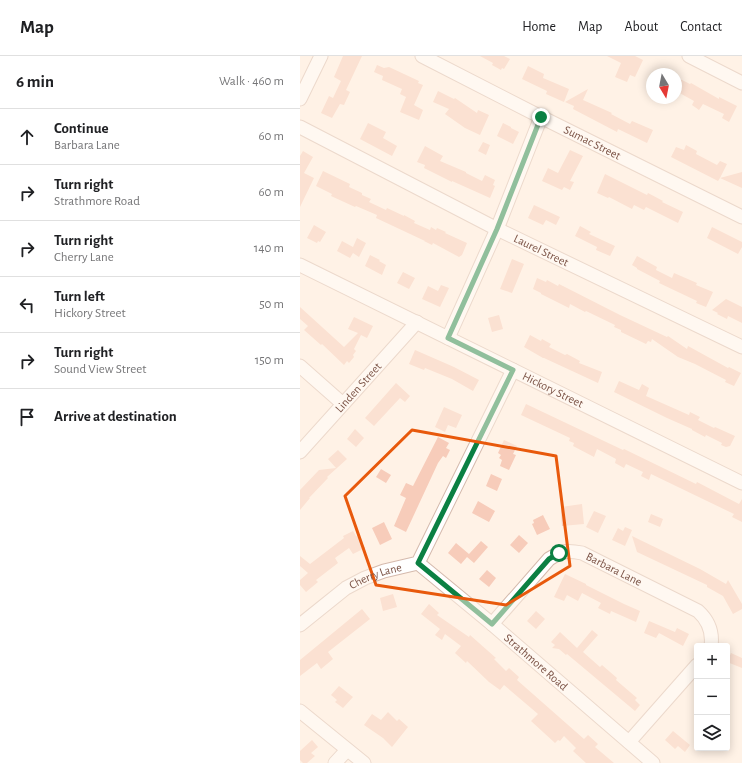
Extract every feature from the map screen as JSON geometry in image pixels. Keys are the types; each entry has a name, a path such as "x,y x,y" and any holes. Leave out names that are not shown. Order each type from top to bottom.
{"street":[{"path":"300,99 321,56"},
{"name":"Sumac Street","path":"422,56 541,117 742,216"},
{"path":"689,56 742,83"},
{"path":"448,338 497,229 541,117"},
{"name":"Laurel Street","path":"300,127 497,229 742,347"},
{"name":"Hickory Street","path":"300,265 742,482"},
{"name":"Linden Street","path":"300,452 416,322"},
{"path":"300,366 343,404"},
{"name":"Cherry Lane","path":"300,625 346,588 365,578 384,571 418,563 513,370"},
{"name":"Barbara Lane","path":"492,624 549,559 559,553 571,551 582,553 698,611 704,616 709,624 711,643"},
{"name":"Strathmore Road","path":"418,563 492,624 653,763"},
{"path":"629,742 694,668"},
{"path":"300,711 364,763"},
{"path":"335,763 347,750"}],"highlighted area":[{"path":"412,430 556,456 570,566 506,605 376,585 345,496"}],"building":[{"path":"343,56 362,56 346,90 350,92 344,105 340,104 332,118 321,113 329,96 333,98 341,81 334,77"},
{"path":"480,56 504,56 510,59 504,69 502,68 501,70 492,65 493,63"},
{"path":"607,56 635,56 643,60 635,77 630,75 627,82 615,77 621,63"},
{"path":"377,65 384,68 389,67 419,81 418,83 423,85 414,105 423,110 419,120 400,112 406,97 400,94 402,89 382,80 383,76 374,72"},
{"path":"528,66 544,74 543,78 569,89 564,102 546,94 547,91 522,79"},
{"path":"682,80 690,84 691,83 719,99 719,97 737,106 729,122 722,118 724,114 703,104 699,110 692,105 694,101 682,94"},
{"path":"588,89 583,100 612,113 611,114 630,124 632,121 653,130 647,143 618,129 617,132 573,109 574,106 565,102"},
{"path":"438,91 454,99 455,98 477,113 478,110 489,115 480,135 465,128 445,114 449,109 433,102"},
{"path":"368,123 386,132 383,138 397,146 392,156 360,139"},
{"path":"503,123 519,132 513,144 497,136"},
{"path":"483,142 490,145 486,155 478,151"},
{"path":"686,145 697,151 696,154 717,165 720,161 727,164 718,181 671,157 676,147 684,150"},
{"path":"425,146 443,156 440,161 466,172 482,181 485,175 495,180 493,185 495,186 490,198 424,168 425,165 417,162"},
{"path":"570,150 583,156 570,181 574,182 570,190 564,187 562,190 542,181 548,168 558,173"},
{"path":"303,151 313,157 304,173 314,178 300,207 300,156"},
{"path":"323,171 350,184 349,187 371,199 369,202 386,210 387,208 404,215 415,221 414,223 430,230 431,227 436,230 437,228 467,243 462,255 459,257 433,243 432,245 376,218 377,215 331,196 332,194 316,186"},
{"path":"742,172 742,188 720,178"},
{"path":"605,174 647,195 648,193 663,201 662,202 683,212 678,223 646,207 644,210 634,205 632,209 609,197 608,198 597,193"},
{"path":"534,205 560,217 556,225 546,220 543,225 528,218"},
{"path":"314,225 326,232 320,242 318,241 317,243 307,238"},
{"path":"580,226 591,232 589,234 615,246 610,256 596,250 597,247 575,236"},
{"path":"712,227 742,242 742,247 738,254 707,238"},
{"path":"357,238 366,243 359,257 353,253 350,258 337,251 342,241 353,247"},
{"path":"370,255 386,265 382,275 365,266"},
{"path":"637,256 657,267 656,270 672,278 674,273 713,292 706,307 696,303 697,301 659,283 660,281 637,269 632,265"},
{"path":"512,259 524,264 512,293 500,289"},
{"path":"403,272 415,278 409,289 397,283"},
{"path":"537,278 546,282 547,280 558,286 559,284 620,315 667,337 668,336 687,349 688,346 728,368 729,367 741,373 734,386 725,382 726,380 678,357 652,339 651,342 648,341 646,344 621,332 621,330 614,327 615,325 586,311 585,312 570,304 569,308 541,294 533,289"},
{"path":"441,285 449,288 440,307 422,299 428,286 438,291"},
{"path":"726,299 742,307 742,323 728,316 727,319 712,310"},
{"path":"300,307 344,347 358,333 348,329 354,317 373,326 367,338 361,335 354,349 356,351 353,355 354,357 349,363 347,361 344,365 322,344 321,345 304,330 308,326 300,319"},
{"path":"499,315 503,329 492,332 488,318"},
{"path":"530,335 551,344 549,347 565,355 567,354 580,361 579,363 602,372 598,383 543,358 524,347"},
{"path":"415,350 479,380 473,391 452,379 425,368 424,370 409,364"},
{"path":"619,381 639,390 642,384 649,388 646,396 689,415 690,412 700,417 698,420 735,436 730,446 726,447 721,445 722,443 706,435 705,437 692,429 614,392"},
{"path":"396,383 410,396 405,402 400,398 374,426 365,418"},
{"path":"526,404 696,484 697,482 739,504 742,499 742,522 732,517 734,514 651,474 649,480 641,476 643,472 626,464 624,468 615,463 616,459 597,449 594,457 573,446 574,443 569,441 570,438 521,415"},
{"path":"444,407 462,415 456,428 448,425 445,432 435,427"},
{"path":"355,429 364,438 356,447 347,439"},
{"path":"438,437 449,443 446,448 450,450 446,458 443,456 438,463 406,532 394,526 406,498 400,495 406,483 413,486"},
{"path":"504,440 517,446 513,454 516,455 509,470 500,466 502,460 499,458 501,455 498,453"},
{"path":"338,450 347,459 327,477 328,478 300,510 300,490 319,470 336,468 328,459"},
{"path":"381,469 391,475 386,483 376,477"},
{"path":"491,474 502,479 497,491 486,486"},
{"path":"478,501 495,511 489,522 472,513"},
{"path":"582,504 584,524 562,526 561,507"},
{"path":"594,511 606,516 598,533 586,527"},
{"path":"651,514 663,519 660,527 648,522"},
{"path":"543,515 550,529 537,535 532,524 534,523 533,520"},
{"path":"384,522 392,539 380,545 372,528"},
{"path":"625,527 632,530 625,546 612,540 618,528 623,531"},
{"path":"353,531 365,548 353,554 349,548 335,558 338,563 316,580 318,582 306,592 300,585 300,580 308,573 300,566 300,556 310,564 344,538 343,536"},
{"path":"519,535 528,543 519,553 510,545"},
{"path":"632,536 700,569 726,584 728,580 742,604 742,609 733,614 723,596 707,587 707,585 637,552"},
{"path":"481,541 488,547 474,563 467,557 461,564 448,553 456,543 469,554"},
{"path":"487,570 496,578 489,587 479,579"},
{"path":"565,574 640,611 636,622 611,611 610,614 598,608 601,603 582,593 578,601 567,595 564,601 554,597"},
{"path":"393,594 397,607 383,611 380,598"},
{"path":"429,604 439,613 437,615 469,637 470,635 496,658 494,659 506,671 509,668 519,677 517,680 584,739 588,735 598,744 595,747 614,763 586,763 573,751 576,748 564,736 560,741 558,740 555,743 531,721 538,714 504,685 500,690 489,682 467,661 466,663 455,653 461,646 445,634 442,640 435,635 440,629 421,614"},
{"path":"362,609 370,619 328,652 333,659 321,669 317,663 300,676 300,660"},
{"path":"536,611 545,619 536,629 527,621"},
{"path":"649,621 675,632 677,628 689,634 683,646 659,633 656,638 644,633"},
{"path":"592,630 598,635 583,652 600,667 602,665 617,678 616,680 637,698 635,700 640,705 635,711 567,654 566,655 559,649 552,648 555,645 551,642 560,632 577,648"},
{"path":"731,653 742,658 742,668 730,663"},
{"path":"339,686 353,697 343,708 335,702 337,700 331,695"},
{"path":"388,712 397,721 399,719 408,727 392,747 383,738 364,725 372,714 381,720"},
{"path":"673,731 690,745 685,752 678,746 675,749 665,740"},
{"path":"312,740 318,747 311,753 315,756 307,763 303,763 300,760 300,751"}],"route":[{"path":"541,117 497,229 448,338 513,370 418,563 492,624 538,570 549,559 559,553"}]}
